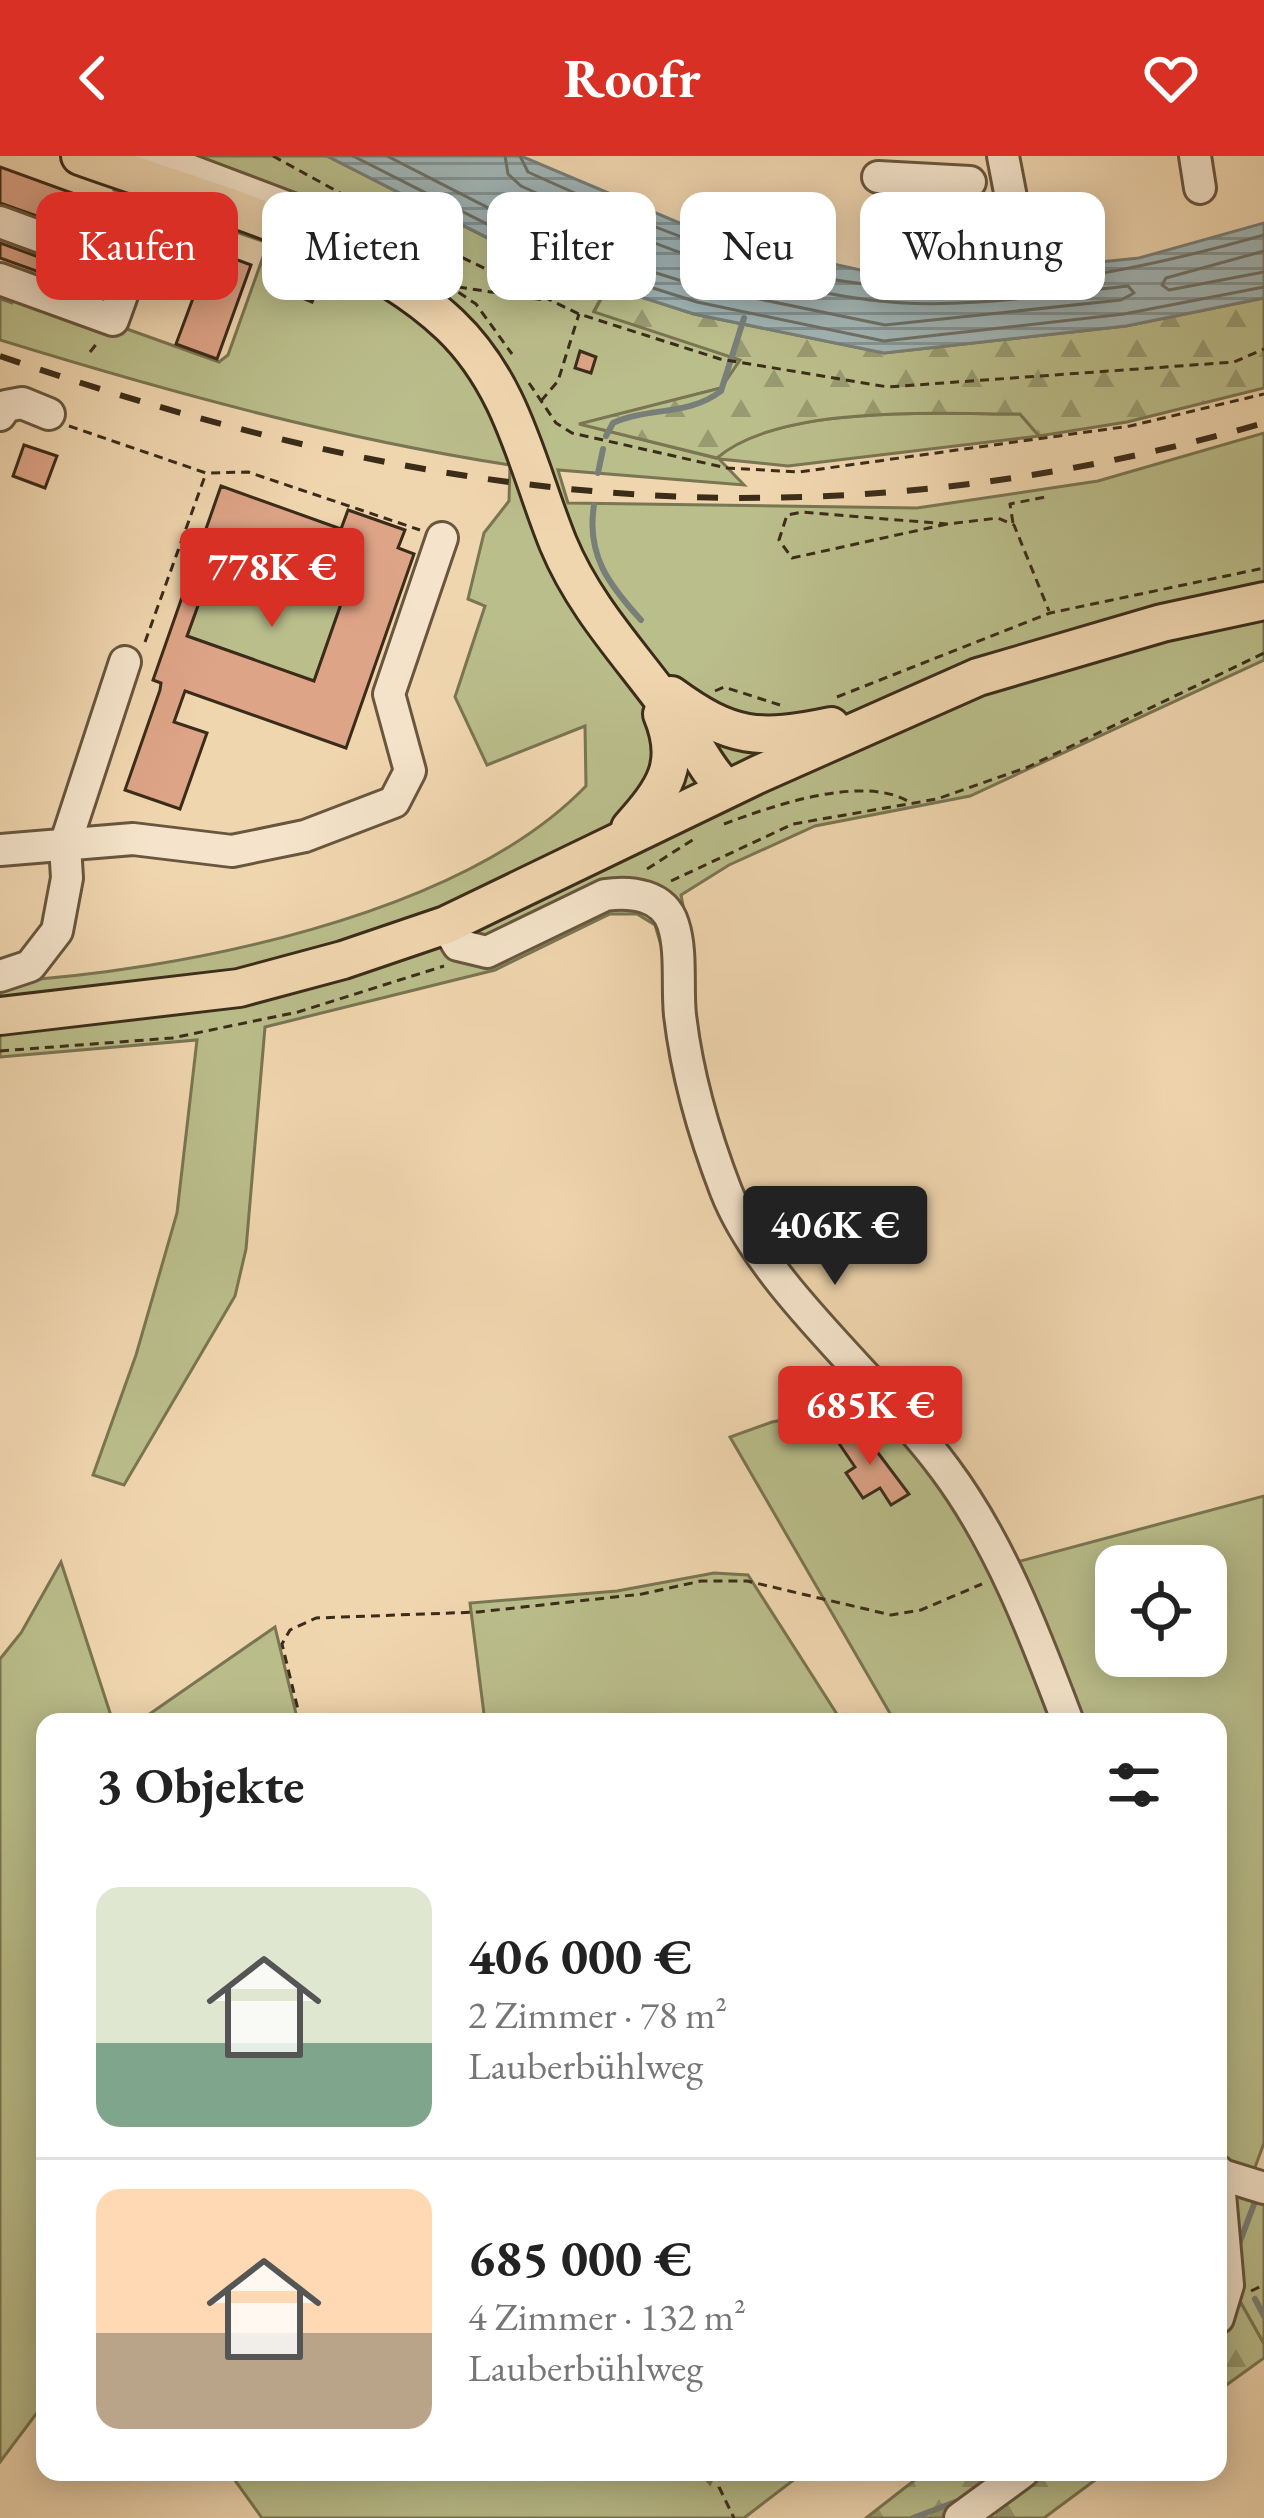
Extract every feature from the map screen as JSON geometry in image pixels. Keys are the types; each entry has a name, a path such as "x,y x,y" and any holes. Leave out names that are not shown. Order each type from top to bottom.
{"main road":[{"path":"80,156 177,192"},
{"path":"420,300 450,325 500,388 583,595 610,638 683,726 700,763 727,800"},
{"path":"698,715 769,736 893,711 1080,645 1264,601"},
{"path":"646,677 698,715 728,752 727,800"},
{"path":"620,839 661,794 673,768 672,739 646,677"},
{"path":"0,1016 239,988 446,925 620,839 727,800 893,711"}],"street":[{"path":"1003,156 1010,192"},
{"path":"1195,156 1200,188"},
{"path":"118,170 189,170 262,198"},
{"path":"878,177 970,182"},
{"path":"0,222 36,235"},
{"path":"0,279 36,292"},
{"path":"58,300 113,320 120,300"},
{"path":"0,415 7,406 22,404 58,420"},
{"path":"0,850 133,838 232,851 305,836 394,802 410,771 388,694 442,538"},
{"path":"0,976 30,966 57,931 67,878 65,845 125,662"},
{"path":"446,925 458,945 487,952 605,895 638,895 673,921 692,1082 729,1198 768,1260 944,1466 974,1510 1065,1713"},
{"path":"1227,2216 1236,2179"},
{"path":"960,2518 1011,2481"}],"path":[{"path":"273,156 338,192"},
{"path":"463,258 579,314 720,359 888,387 1234,362 1264,349"},
{"path":"463,288 549,301"},
{"path":"463,294 494,326 539,402 572,433 773,473 1108,430 1264,394"},
{"path":"539,402 558,381 579,314"},
{"path":"58,420 206,473 248,472 442,538"},
{"path":"125,662 136,666 206,473"},
{"path":"1050,613 1010,504 1051,496"},
{"path":"947,524 802,512 787,515 779,541 792,558 947,524 998,518 1014,525"},
{"path":"823,701 1050,613 1264,568"},
{"path":"706,831 640,874 638,895 793,824 912,804 1028,766 1264,652"},
{"path":"698,715 724,687 786,706"},
{"path":"727,800 896,794 912,804"},
{"path":"299,1713 282,1644 290,1630 316,1618 478,1612 642,1594 701,1581 747,1581 891,1616 922,1610 1006,1574"},
{"path":"720,2481 734,2518"}],"green space":[{"path":"128,156 327,156 397,192 262,192 262,241 238,233 238,192 114,190"},
{"path":"463,226 487,238 487,300 600,300 594,311 741,360 721,388 581,424 716,458 779,428 861,416 1020,414 1039,436 788,466 719,459 744,485 558,470 568,503 917,508 1098,481 1264,433 1264,660 970,796 815,826 729,865 681,895 691,946 661,945 655,925 637,914 610,914 495,970 265,1027 246,1249 235,1296 124,1485 93,1475 136,1355 177,1213 197,1040 0,1057 0,982 148,966 230,950 392,903 466,870 532,832 586,786 585,726 487,765 455,697 485,606 468,599 484,533 509,501 510,465 253,412 0,340 0,299 12,303 18,290 219,362 228,355 262,260 262,300 463,300"},
{"path":"1264,298 1264,388 1127,422 1039,436 1020,414 819,420 779,428 717,458 579,424 721,388 740,360 594,312 600,300 651,300 694,314 884,353 1126,326"},
{"path":"221,542 347,587 314,681 187,636"},
{"path":"875,1404 932,1465 980,1538 1055,1713 890,1713 730,1437 772,1422"},
{"path":"1264,1496 1264,2143 1251,2178 1227,2159 1227,1713 1078,1713 1013,1563"},
{"path":"61,1562 110,1713 36,1713 36,2414 0,2462 0,1659 21,1633"},
{"path":"714,1573 748,1575 836,1713 484,1713 470,1603 617,1591"},
{"path":"275,1627 296,1713 151,1713"},
{"path":"1233,2190 1264,2194 1264,2344 1237,2296"},
{"path":"1237,2296 1264,2344 1264,2358 1227,2385 1227,2301"},
{"path":"235,2481 792,2481 744,2518 262,2518"},
{"path":"913,2481 1094,2481 1044,2518 866,2518"}],"water":[{"path":"327,156 521,156 606,192 487,192 487,237 463,225 463,192 398,192"},
{"path":"656,213 680,223 680,300 836,300 836,265 860,270 860,300 1105,300 1105,261 1139,258 1264,223 1264,298 1126,326 884,353 694,314 650,300 656,300"}],"building":[{"path":"0,167 69,192 36,192 36,216 0,203"},
{"path":"0,243 36,256 36,271 0,258"},
{"path":"238,260 251,265 217,359 176,344 192,300 238,300"},
{"path":"580,351 596,357 591,373 575,368"},
{"path":"24,445 57,456 45,488 13,476"},
{"path":"221,486 341,529 348,510 405,530 398,548 414,554 346,748 185,691 174,722 207,733 180,809 125,790 160,690 161,683 153,680","holes":["221,542 347,587 314,681 187,636"]},
{"path":"857,1425 909,1494 891,1505 880,1488 863,1498 846,1473 855,1467 836,1439"}],"waterway":[{"path":"606,436 613,423 696,404 721,391 744,318"},
{"path":"598,473 603,449"},
{"path":"594,505 593,539 602,568 641,620"},
{"path":"1236,2252 1256,2199"},
{"path":"1255,2299 1264,2316"},
{"path":"913,2518 966,2498"}],"railway":[{"path":"0,356 161,407 318,448 473,477 627,494 781,498 938,488 1099,463 1264,423"}]}
